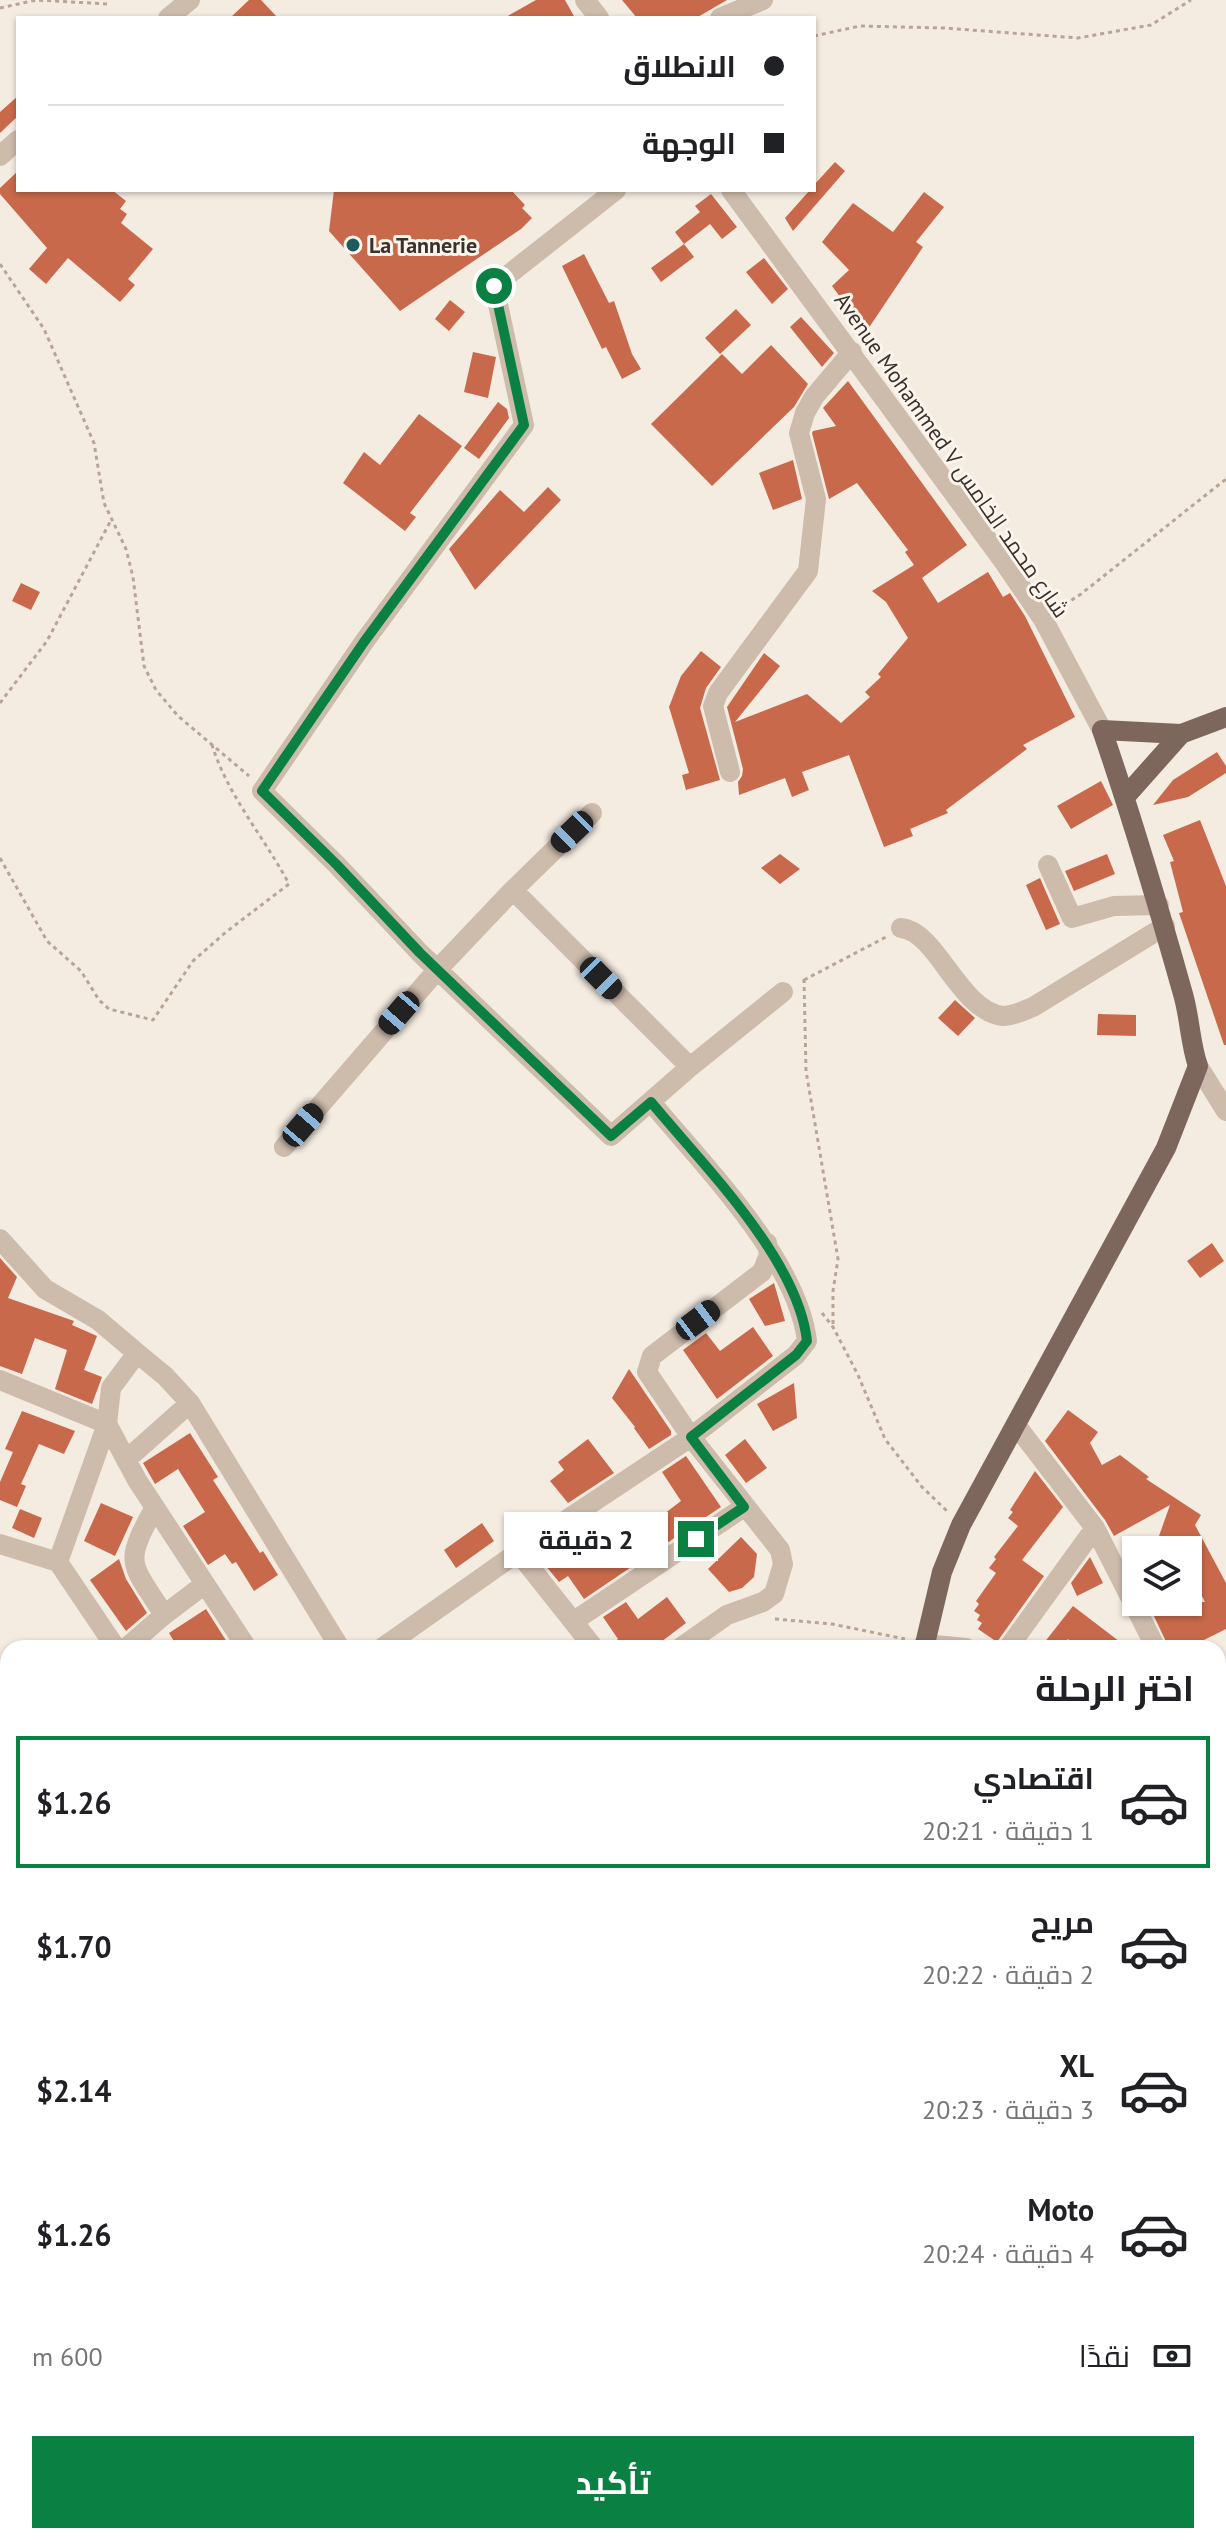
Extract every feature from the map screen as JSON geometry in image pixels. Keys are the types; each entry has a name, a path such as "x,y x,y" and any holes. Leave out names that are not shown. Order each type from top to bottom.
{"main road":[{"path":"925,1640 942,1572 961,1525 1166,1148 1198,1066 1192,1051 1192,1031 1185,999 1159,905 1102,730 1181,734 1226,717"},
{"path":"1125,797 1181,734"}],"street":[{"path":"170,16 190,0"},
{"path":"585,0 597,16"},
{"path":"725,16 763,0"},
{"path":"0,156 16,142"},
{"path":"613,192 494,286 524,425 364,642 262,791 438,969 611,1136 783,992"},
{"name":"Avenue Mohammed V شارع محمد الخامس","path":"732,192 852,352 1043,619 1102,730"},
{"path":"730,772 713,706 718,693 808,571 816,499 799,433 814,397 852,352"},
{"path":"284,1147 438,969 592,813"},
{"path":"1048,865 1072,918 1114,906 1159,905"},
{"path":"513,890 690,1067"},
{"path":"901,928 916,932 972,999 1002,1016 1033,1007 1165,926"},
{"path":"1198,1066 1223,1099"},
{"path":"393,1640 518,1552 691,1437 796,1355 807,1341 804,1321 767,1243 651,1102"},
{"path":"0,1239 45,1289 98,1320 165,1376 190,1403 335,1640"},
{"path":"691,1640 727,1615 763,1602 774,1594 783,1564 780,1550 691,1437 647,1372 652,1356 762,1272 769,1255 767,1243"},
{"path":"58,1562 107,1424 111,1388 137,1353"},
{"path":"0,1380 107,1424 155,1507 242,1640"},
{"path":"126,1460 190,1403"},
{"path":"1016,1425 1095,1528 1152,1640"},
{"path":"155,1507 135,1543 133,1560 137,1572 164,1615"},
{"path":"574,1621 744,1507"},
{"path":"1014,1640 1095,1528"},
{"path":"0,1544 58,1562 111,1640"},
{"path":"518,1552 588,1640"},
{"path":"135,1640 205,1584"}],"path":[{"path":"0,8 36,0 108,4"},
{"path":"816,36 860,26 944,28 1078,38 1151,25 1191,0"},
{"path":"0,264 31,307 57,354 94,443 100,488 111,521 126,549 133,577 144,666 156,690 178,716 244,771 262,791"},
{"path":"1043,619 1081,594 1226,479"},
{"path":"0,703 47,641 111,521"},
{"path":"0,858 47,941 81,971 99,1000 109,1009 153,1020 193,961 289,884 218,766 212,745"},
{"path":"783,992 901,928"},
{"path":"804,979 806,1071 838,1259 833,1291 833,1327"},
{"path":"814,1303 833,1327 858,1375 885,1439 922,1487 961,1525"},
{"path":"774,1619 832,1624 899,1640"}],"building":[{"path":"249,0 261,0 276,16 232,16"},
{"path":"536,0 565,0 574,16 508,16"},
{"path":"622,0 727,0 699,16 635,16"},
{"path":"16,98 16,118 0,133 0,112"},
{"path":"835,162 845,171 793,231 785,218 808,192 816,192 816,183"},
{"path":"16,173 16,192 115,192 126,201 120,209 127,214 121,223 153,249 128,279 135,285 120,302 68,258 46,284 29,269 47,248 0,194 0,188"},
{"path":"334,192 513,192 532,218 521,229 400,311 329,231"},
{"path":"924,192 944,207 916,242 923,247 866,332 832,286 849,270 822,242 853,203 893,232"},
{"path":"711,194 737,227 722,239 710,224 684,244 675,232 700,212 695,206"},
{"path":"684,244 694,257 661,282 651,268"},
{"path":"584,254 609,303 614,301 632,354 641,369 622,379 606,347 602,349 562,266"},
{"path":"764,258 788,289 772,304 746,272"},
{"path":"450,300 465,312 449,331 435,319"},
{"path":"736,309 751,325 720,354 705,338"},
{"path":"801,317 834,353 822,367 790,327"},
{"path":"771,345 808,384 794,407 712,486 651,424 722,354 742,374"},
{"path":"473,352 496,357 488,398 464,392"},
{"path":"848,381 967,545 922,578 938,603 988,572 1003,597 1010,593 1025,616 1075,717 1023,745 1027,749 946,810 948,813 910,829 913,836 884,847 849,755 802,772 809,790 792,797 785,778 739,795 738,782 743,769 727,707 764,653 780,666 735,722 807,694 841,723 870,697 865,692 881,677 878,674 908,638 886,602 872,591 914,565 905,552 908,550 857,483 829,499 812,433 836,426 823,408"},
{"path":"498,402 507,409 509,418 479,459 464,448"},
{"path":"419,414 462,446 410,513 416,517 405,531 343,483 364,452 380,465"},
{"path":"793,460 802,499 773,510 759,473"},
{"path":"548,487 561,500 475,590 449,549 500,490 524,512"},
{"path":"21,583 40,592 31,610 12,601"},
{"path":"701,651 721,667 706,688 700,708 720,780 686,790 682,775 689,773 669,707 681,676"},
{"path":"1217,752 1226,766 1226,773 1188,797 1153,805 1173,780"},
{"path":"1101,781 1113,805 1071,829 1057,806"},
{"path":"1200,820 1226,886 1226,1045 1179,913 1183,912 1170,862 1174,861 1163,835"},
{"path":"780,854 800,869 780,884 761,868"},
{"path":"1107,854 1115,874 1074,891 1065,871"},
{"path":"1040,878 1060,924 1046,930 1026,885"},
{"path":"955,1000 975,1018 958,1036 938,1018"},
{"path":"1098,1014 1136,1015 1136,1036 1097,1035"},
{"path":"1212,1243 1224,1261 1200,1278 1187,1261"},
{"path":"0,1258 17,1277 8,1298 74,1321 72,1325 97,1336 84,1370 102,1377 92,1404 55,1389 67,1350 35,1338 22,1374 0,1366"},
{"path":"774,1283 785,1321 765,1326 749,1299"},
{"path":"753,1327 773,1356 717,1399 683,1350 706,1333 720,1351"},
{"path":"629,1369 671,1431 671,1435 649,1449 612,1398"},
{"path":"794,1383 797,1418 773,1431 757,1404"},
{"path":"1068,1410 1098,1432 1090,1443 1102,1465 1120,1455 1149,1477 1146,1479 1201,1515 1195,1525 1201,1536 1159,1536 1170,1505 1114,1536 1045,1441"},
{"path":"22,1411 75,1431 64,1454 39,1444 21,1484 26,1486 17,1507 0,1500 0,1482 13,1452 5,1449"},
{"path":"190,1433 218,1477 213,1480 260,1553 263,1551 278,1575 254,1591 236,1562 232,1564 225,1554 208,1565 183,1526 205,1512 178,1469 155,1484 143,1463"},
{"path":"588,1439 614,1473 568,1503 550,1481 564,1470 558,1462"},
{"path":"745,1439 767,1468 746,1483 725,1455"},
{"path":"686,1456 721,1507 669,1542 648,1526 681,1501 662,1472"},
{"path":"1035,1471 1063,1507 1022,1560 1044,1576 998,1640 994,1640 978,1629 982,1623 977,1620 980,1615 974,1611 979,1604 976,1601 996,1573 989,1568 996,1559 994,1557 1018,1526 1008,1518 1013,1512 1010,1510"},
{"path":"101,1503 133,1517 115,1556 84,1541"},
{"path":"20,1509 42,1518 34,1538 12,1528"},
{"path":"482,1523 494,1541 456,1568 444,1550"},
{"path":"577,1528 600,1560 633,1537 646,1557 584,1599 568,1576 559,1582 537,1555"},
{"path":"741,1537 757,1554 754,1577 742,1588 729,1592 708,1569"},
{"path":"1202,1538 1226,1583 1226,1629 1204,1640 1165,1640 1154,1616 1202,1616 1202,1602 1205,1602 1202,1596"},
{"path":"1090,1557 1103,1583 1077,1596 1071,1583"},
{"path":"119,1559 126,1579 147,1613 126,1631 90,1580"},
{"path":"667,1597 686,1623 664,1640 617,1640 603,1617 626,1602 638,1619"},
{"path":"1073,1606 1118,1640 1068,1639 1046,1640"},
{"path":"206,1609 226,1640 173,1640 169,1633"}],"place":[{"name":"La Tannerie","path":"353,245"}],"route":[{"path":"494,286 524,425 364,642 262,791 420,953 611,1136 651,1102 767,1243 804,1321 807,1341 796,1355 691,1437 744,1507 696,1539"}]}
